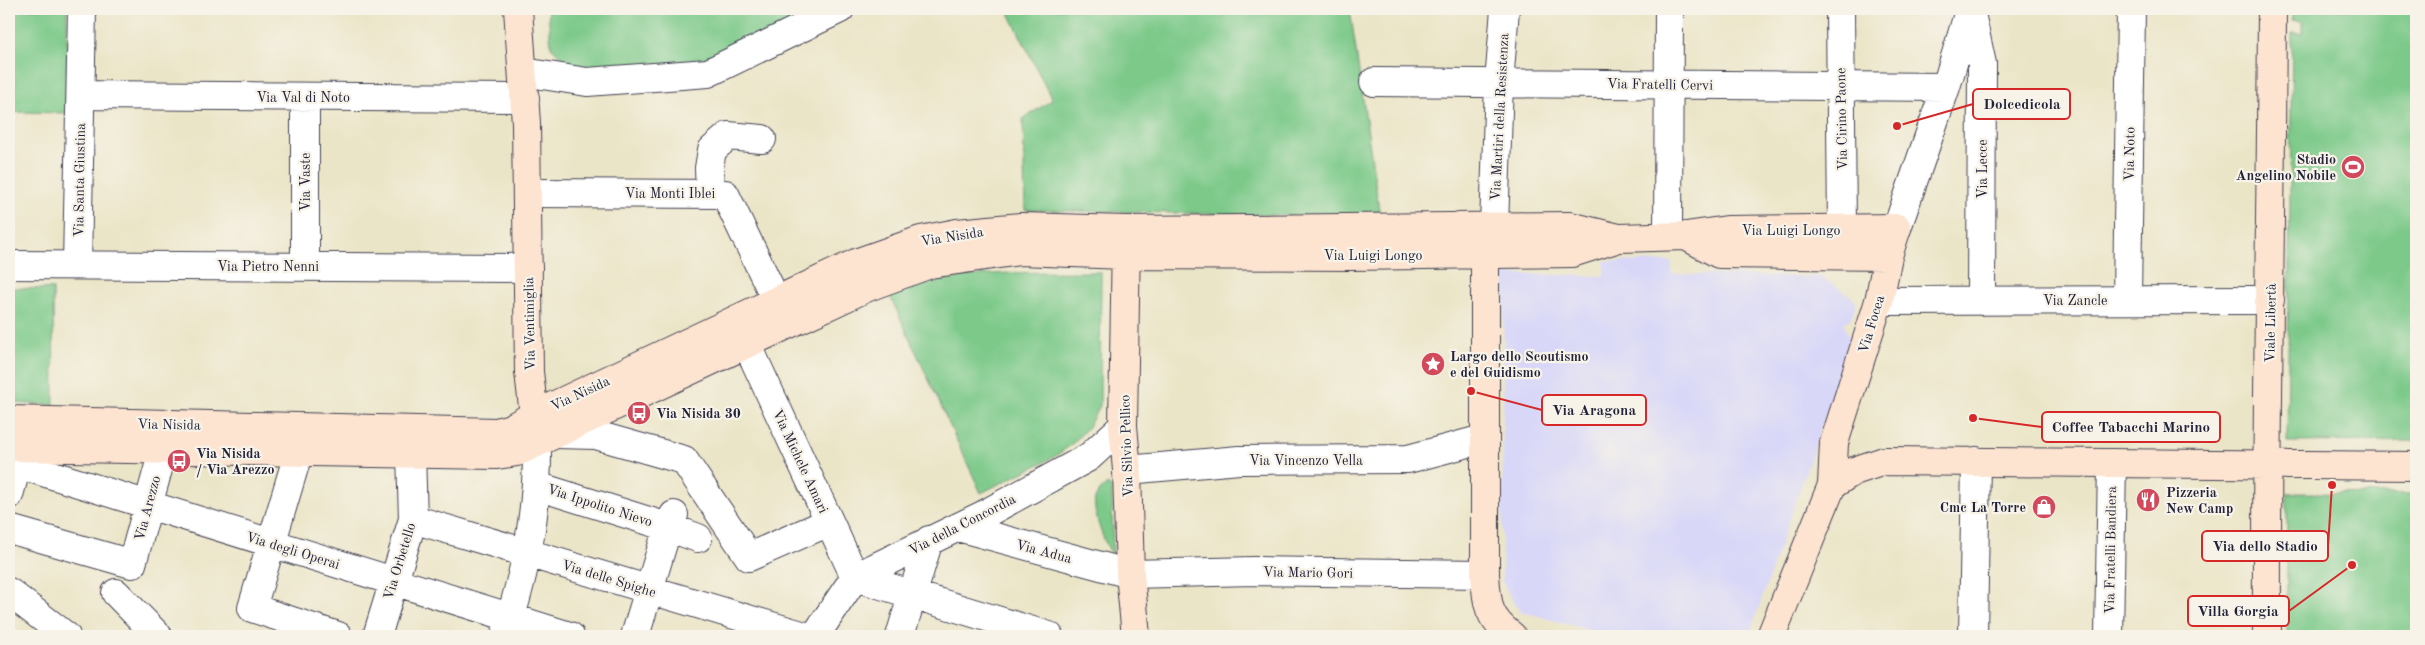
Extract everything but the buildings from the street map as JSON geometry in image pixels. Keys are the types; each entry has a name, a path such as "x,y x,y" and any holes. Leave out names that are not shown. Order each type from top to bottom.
{"street":[{"name":"Via Santa Giustina","path":"77,265 82,9"},
{"name":"Via Ventimiglia","path":"508,627 528,554 537,486 546,438 534,415 529,372 524,85 518,9"},
{"name":"Via Val di Noto","path":"81,95 305,98 708,73 840,9"},
{"name":"Via Martiri della Resistenza","path":"1494,226 1499,83 1505,9"},
{"path":"1669,9 1669,84 1677,236"},
{"name":"Via Cirino Paone","path":"1840,9 1842,230"},
{"name":"Via Focea","path":"1771,636 1832,485 1834,442 1879,301 1888,256 1946,87 1970,9"},
{"name":"Via Lecce","path":"1970,9 1982,64 1981,300"},
{"name":"Via Noto","path":"2128,300 2131,9"},
{"name":"Viale Libertà","path":"2267,636 2266,465 2270,300 2272,9"},
{"name":"Via Fratelli Cervi","path":"1374,82 1946,87"},
{"name":"Via Vaste","path":"305,98 305,267"},
{"path":"710,193 708,168 712,150 728,136 762,139"},
{"name":"Via Monti Iblei","path":"527,193 725,194 776,300"},
{"path":"1494,226 1485,255 1483,439 1485,574 1488,608 1498,626 1512,636"},
{"name":"Via Luigi Longo","path":"1125,242 1494,226 1570,226 1619,238"},
{"name":"Via Nisida","path":"9,420 497,432 511,428 534,415 776,300 884,251 921,240 957,233 1021,227 1125,242"},
{"name":"Via Luigi Longo","path":"1125,242 1485,255 1572,253 1619,238 1677,236 1727,230 1897,228"},
{"name":"Via Luigi Longo","path":"1677,236 1719,254 1888,256"},
{"name":"Via Nisida","path":"16,453 163,451 497,455 517,452 868,286 930,264 1020,251 1125,242"},
{"name":"Via Silvio Pellico","path":"1125,242 1123,426 1127,470 1130,574 1136,636"},
{"name":"Via Pietro Nenni","path":"9,264 528,268"},
{"name":"Via Zancle","path":"1879,301 2270,300"},
{"name":"Via Michele Amari","path":"747,344 855,577"},
{"name":"Via della Concordia","path":"815,636 855,577 958,527 1088,457 1123,426"},
{"path":"546,438 596,435 684,460 749,558 830,522"},
{"name":"Via Vincenzo Vella","path":"1127,470 1238,460 1408,459 1483,439"},
{"name":"Via Arezzo","path":"9,529 132,564 163,451"},
{"path":"299,452 252,608 338,636"},
{"path":"9,495 16,453"},
{"name":"Via degli Operai","path":"16,453 148,505 393,581 508,627 570,636"},
{"name":"Via Orbetello","path":"377,636 413,519 411,454"},
{"path":"1832,485 1854,471 1884,461 2416,466"},
{"path":"1972,636 1976,462"},
{"name":"Via Fratelli Bandiera","path":"2109,636 2112,463"},
{"name":"Via Ippolito Nievo","path":"537,486 671,521 634,636"},
{"name":"Via delle Spighe","path":"413,519 805,636"},
{"path":"671,521 698,538"},
{"name":"Via Adua","path":"958,527 1130,574"},
{"path":"900,636 929,540"},
{"name":"Via Mario Gori","path":"1130,574 1254,571 1485,574"},
{"path":"855,577 1035,634"},
{"path":"9,593 65,636"},
{"path":"116,593 158,636"}],"shaded area":[{"path":"1604,261 1672,262 1672,274 1822,277 1852,297 1856,303 1851,319 1843,323 1851,341 1749,636 1610,636 1520,611 1502,581 1504,274 1604,276"}],"green space":[{"path":"9,9 67,9 67,113 9,112"},
{"path":"548,9 821,9 704,63 576,70 551,47"},
{"path":"1007,9 1350,9 1380,217 1025,210 1023,119 1052,100"},
{"name":"Stadio Angelino Nobile","path":"2292,9 2416,9 2416,441 2287,442 2292,33 2302,33 2302,21 2292,20"},
{"path":"1101,272 1100,406 1088,427 1071,445 1054,457 981,493 890,296 916,287 968,276"},
{"path":"9,288 53,289 54,405 9,403"},
{"path":"1108,484 1112,491 1113,555 1106,545 1095,512 1095,499 1102,488"},
{"path":"2287,493 2416,494 2416,636 2287,636"}],"place":[{"name":"Dolcedicola","path":"1897,126"},
{"name":"Stadio Angelino Nobile","path":"2353,167"},
{"name":"Largo dello Scoutismo e del Guidismo","path":"1433,364"},
{"name":"Via Aragona","path":"1471,391"},
{"name":"Via Nisida 30","path":"639,413"},
{"name":"Coffee Tabacchi Marino","path":"1973,418"},
{"name":"Via Nisida / Via Arezzo","path":"179,461"},
{"name":"Via dello Stadio","path":"2332,485"},
{"name":"Pizzeria New Camp","path":"2148,500"},
{"name":"Cmc La Torre","path":"2044,507"},
{"name":"Villa Gorgia","path":"2352,565"}]}
